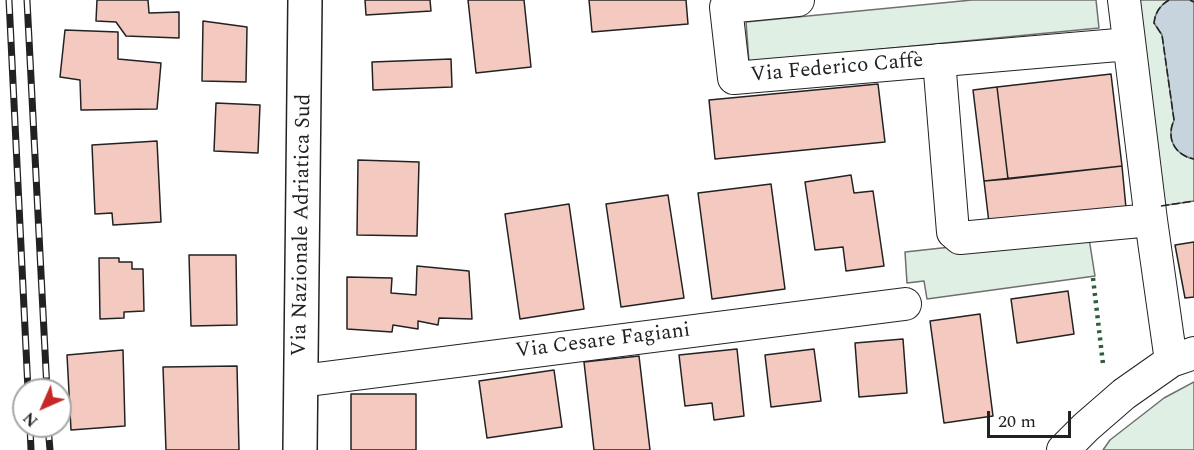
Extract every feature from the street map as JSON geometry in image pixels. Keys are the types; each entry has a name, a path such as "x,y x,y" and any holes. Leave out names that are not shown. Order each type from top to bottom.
{"main road":[{"name":"Via Nazionale Adriatica Sud","path":"300,450 305,0"}],"street":[{"name":"Via Federico Caffè","path":"798,0 726,7 734,78 1129,44"},
{"path":"1063,450 1124,394 1182,357 1151,220 1124,0"},
{"name":"Via Federico Caffè","path":"939,60 953,231 960,238 1151,220"},
{"name":"Via Cesare Fagiani","path":"301,381 905,304"}],"green space":[{"path":"972,0 1096,0 1099,28 749,62 746,22"},
{"path":"1129,0 1194,0 1194,201 1155,207"},
{"path":"1088,232 1095,276 927,299 924,281 907,283 905,252"},
{"path":"1194,382 1194,450 1103,450 1110,440 1164,398"}],"shaded area":[{"path":"1169,0 1194,2 1194,159 1177,150 1171,133 1174,120 1162,35 1154,23 1158,10"}],"building":[{"path":"97,0 148,0 149,13 179,12 179,38 126,36 116,22 96,21"},
{"path":"365,0 430,0 431,11 366,15"},
{"path":"468,0 524,0 531,67 476,73"},
{"path":"589,0 686,0 688,24 592,32"},
{"path":"203,21 247,27 246,82 202,81"},
{"path":"65,30 118,32 118,59 161,63 157,109 81,110 80,80 60,77"},
{"path":"451,59 452,87 373,90 372,62"},
{"path":"1111,74 1122,166 1008,179 997,87"},
{"path":"878,84 885,142 715,159 709,100"},
{"path":"997,87 1008,179 984,181 973,90"},
{"path":"216,103 260,105 258,153 214,151"},
{"path":"157,141 161,222 113,225 112,213 95,214 92,145"},
{"path":"358,160 419,162 417,236 357,235"},
{"path":"1122,166 1126,208 989,223 984,181"},
{"path":"851,175 854,193 873,191 884,266 846,271 843,247 815,250 805,182"},
{"path":"771,184 785,289 712,299 698,193"},
{"path":"668,195 684,298 621,307 606,204"},
{"path":"569,204 584,309 520,319 505,214"},
{"path":"1194,242 1194,297 1185,298 1175,245"},
{"path":"189,255 236,255 237,325 191,326"},
{"path":"99,258 119,258 119,262 132,262 132,269 143,269 144,311 124,312 124,318 100,319"},
{"path":"417,266 469,271 472,319 439,318 438,325 418,321 418,329 393,325 392,332 347,329 347,277 392,278 391,293 416,295"},
{"path":"1068,291 1074,334 1017,343 1011,299"},
{"path":"980,314 993,416 944,423 930,321"},
{"path":"903,339 907,393 859,397 855,343"},
{"path":"737,349 744,416 714,420 712,403 685,406 679,355"},
{"path":"814,349 821,401 771,407 765,355"},
{"path":"123,350 125,426 72,430 72,378 68,378 67,355"},
{"path":"639,356 650,450 594,450 584,362"},
{"path":"237,366 239,450 166,450 163,367"},
{"path":"554,370 562,427 487,438 479,381"},
{"path":"351,394 416,394 416,450 351,450"}],"railway":[{"path":"9,0 27,378"},
{"path":"27,0 46,378"},
{"path":"30,438 31,450"},
{"path":"49,438 50,450"}],"hedge":[{"path":"1093,278 1103,364"}],"fence":[{"path":"1169,0 1158,10 1154,23 1162,35 1174,120 1171,133 1177,150 1194,159"},
{"path":"1190,0 1194,2"},
{"path":"1161,206 1194,201"}]}
